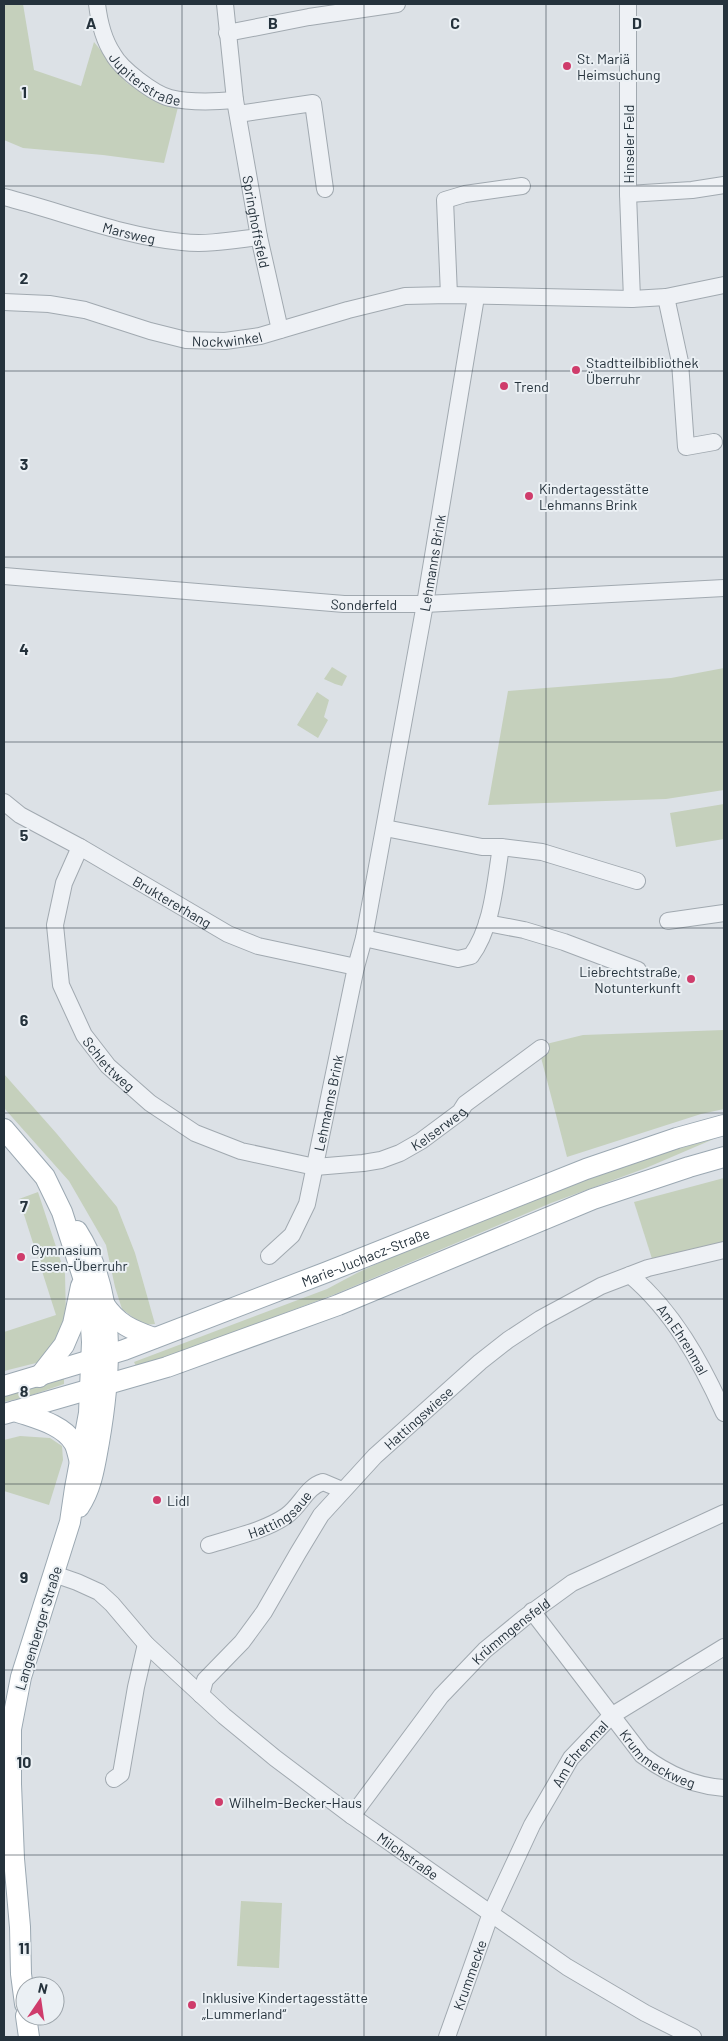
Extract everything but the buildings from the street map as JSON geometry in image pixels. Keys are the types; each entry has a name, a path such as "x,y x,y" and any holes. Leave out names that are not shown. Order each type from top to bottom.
{"main road":[{"name":"Marie-Juchacz-Straße","path":"4,1386 39,1377 154,1338 336,1269 586,1169 677,1138 724,1125"},
{"name":"Langenberger Straße","path":"4,1129 45,1178 62,1212 83,1277 100,1357"},
{"path":"10,1412 166,1367 338,1305 593,1199 689,1166 724,1157"},
{"name":"Langenberger Straße","path":"62,1212 78,1232 89,1252 95,1266 104,1304 93,1474 83,1502 70,1522"},
{"path":"39,1377 64,1345 73,1324 83,1277"},
{"path":"104,1304 112,1317 127,1327 154,1338"},
{"name":"Langenberger Straße","path":"21,1976 11,1784 12,1730 21,1677 70,1522 80,1462 99,1386"},
{"path":"10,1412 46,1422 61,1430 74,1443 80,1462"}],"street":[{"name":"Jupiterstraße","path":"97,4 99,24 113,55 141,83 168,98 236,107"},
{"name":"Springhoffsfeld","path":"225,4 236,107 259,236 280,330"},
{"path":"227,33 308,10 397,4"},
{"name":"Hinseler Feld","path":"628,4 628,194 632,299"},
{"path":"236,107 313,103 324,189"},
{"name":"Hinseler Feld","path":"628,194 692,190 724,185"},
{"path":"449,295 445,200 465,194 522,186"},
{"name":"Marsweg","path":"4,197 145,236 184,243 224,242 259,236"},
{"name":"Nockwinkel","path":"4,302 49,304 85,310 150,331 186,340 240,340 406,296 666,298 724,284"},
{"name":"Lehmanns Brink","path":"269,1256 292,1235 307,1204 315,1167 356,967 364,938 385,828 425,604 476,297"},
{"path":"666,298 680,362 686,447 714,442"},
{"name":"Sonderfeld","path":"4,576 344,604 425,604 724,588"},
{"name":"Bruktererhang","path":"4,802 20,815 80,847 228,934 258,946 356,967"},
{"path":"385,828 482,847 501,847 542,852 637,881"},
{"name":"Schlettweg","path":"80,847 64,883 55,925 61,985 84,1034 108,1066 150,1103 195,1133 241,1151 315,1167"},
{"path":"364,938 458,958 471,956 478,947 487,923 501,847"},
{"path":"668,921 724,913"},
{"path":"487,923 524,930 564,942 638,970"},
{"name":"Kelserweg","path":"315,1167 382,1160 400,1153 445,1124 460,1112 465,1104 541,1048"},
{"name":"Hattingswiese","path":"201,1695 206,1680 242,1642 264,1612 321,1515 342,1490 396,1436 473,1368 508,1340 574,1300 630,1274 669,1262 724,1250"},
{"name":"Am Ehrenmal","path":"630,1274 649,1291 699,1360 724,1413"},
{"name":"Hattingsaue","path":"209,1545 279,1521 289,1514 314,1485 323,1482 342,1490"},
{"name":"Krümmgensfeld","path":"352,1816 441,1696 485,1650 572,1583 724,1513"},
{"name":"Milchstraße","path":"54,1574 99,1592 112,1604 146,1644 201,1695 276,1758 352,1816 567,1967 644,2013 693,2037"},
{"name":"Krummeckweg","path":"532,1612 642,1755 659,1768 684,1780 710,1787 724,1788"},
{"path":"114,1780 121,1774 136,1687 146,1644"},
{"name":"Am Ehrenmal","path":"491,1913 532,1825 571,1758 611,1716 724,1647"},
{"name":"Krummecke","path":"447,2037 491,1913"}],"green space":[{"path":"4,4 23,4 34,70 81,86 94,42 127,83 152,97 178,107 164,163 103,155 23,148 4,140"},
{"path":"332,667 347,676 342,686 324,679"},
{"path":"724,668 724,790 666,799 488,805 508,691 671,678"},
{"path":"317,692 329,700 324,717 328,720 318,738 297,725"},
{"path":"724,804 724,839 676,847 670,813"},
{"path":"724,1030 724,1109 701,1114 567,1157 538,1046 583,1035"},
{"path":"4,1074 57,1134 117,1207 135,1253 155,1324 143,1325 122,1309 106,1245 69,1181 4,1108"},
{"path":"716,1138 646,1168 551,1203 333,1295 137,1368 134,1362 327,1289 415,1246 632,1162"},
{"path":"724,1178 724,1248 654,1265 634,1202"},
{"path":"38,1192 65,1274 66,1318 56,1341 40,1362 4,1371 4,1332 56,1315 19,1199"},
{"path":"64,1376 64,1384 26,1397 4,1402 4,1394"},
{"path":"20,1436 50,1438 62,1446 63,1460 49,1505 4,1491 4,1440"},
{"path":"241,1901 282,1903 279,1968 237,1966"}],"place":[{"name":"St. Mariä Heimsuchung","path":"567,66"},
{"name":"Stadtteilbibliothek Überruhr","path":"576,370"},
{"name":"Trend","path":"504,386"},
{"name":"Kindertagesstätte Lehmanns Brink","path":"529,496"},
{"name":"Liebrechtstraße, Notunterkunft","path":"691,979"},
{"name":"Gymnasium Essen-Überruhr","path":"21,1257"},
{"name":"Lidl","path":"157,1500"},
{"name":"Wilhelm-Becker-Haus","path":"219,1802"},
{"name":"Inklusive Kindertagesstätte „Lummerland“","path":"192,2005"}]}
